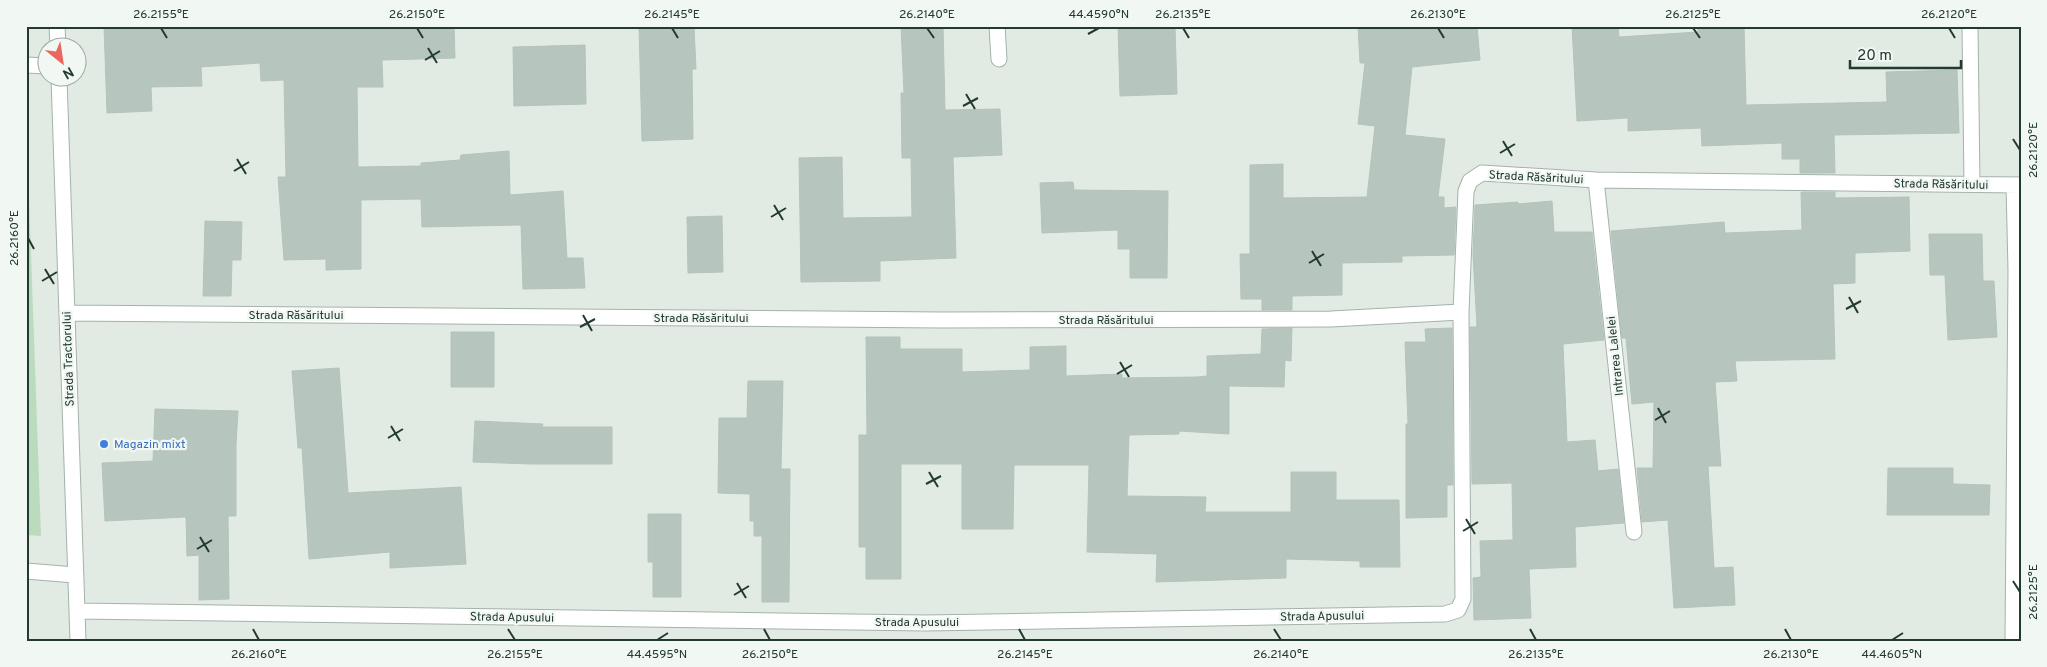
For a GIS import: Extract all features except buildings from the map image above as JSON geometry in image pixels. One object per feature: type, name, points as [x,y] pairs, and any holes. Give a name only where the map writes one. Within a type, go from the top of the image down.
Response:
[{"type":"street","points":[[998,26],[999,59]]},
{"type":"street","points":[[1970,26],[1972,184]]},
{"type":"street","name":"Strada Tractorului","points":[[58,88],[78,641]]},
{"type":"street","name":"Strada Răsăritului","points":[[67,313],[973,320],[1331,319],[1460,312],[1466,191],[1470,180],[1482,173],[1596,180],[2017,185]]},
{"type":"street","name":"Intrarea Lalelei","points":[[1596,180],[1634,532]]},
{"type":"street","points":[[2012,641],[2017,185]]},
{"type":"street","name":"Strada Apusului","points":[[77,610],[926,623],[1445,614],[1458,610],[1463,600],[1460,312]]},
{"type":"street","points":[[26,571],[75,576]]},
{"type":"green space","points":[[26,196],[29,197],[41,536],[26,535]]},
{"type":"place","name":"Magazin mixt","points":[[104,444]]}]
